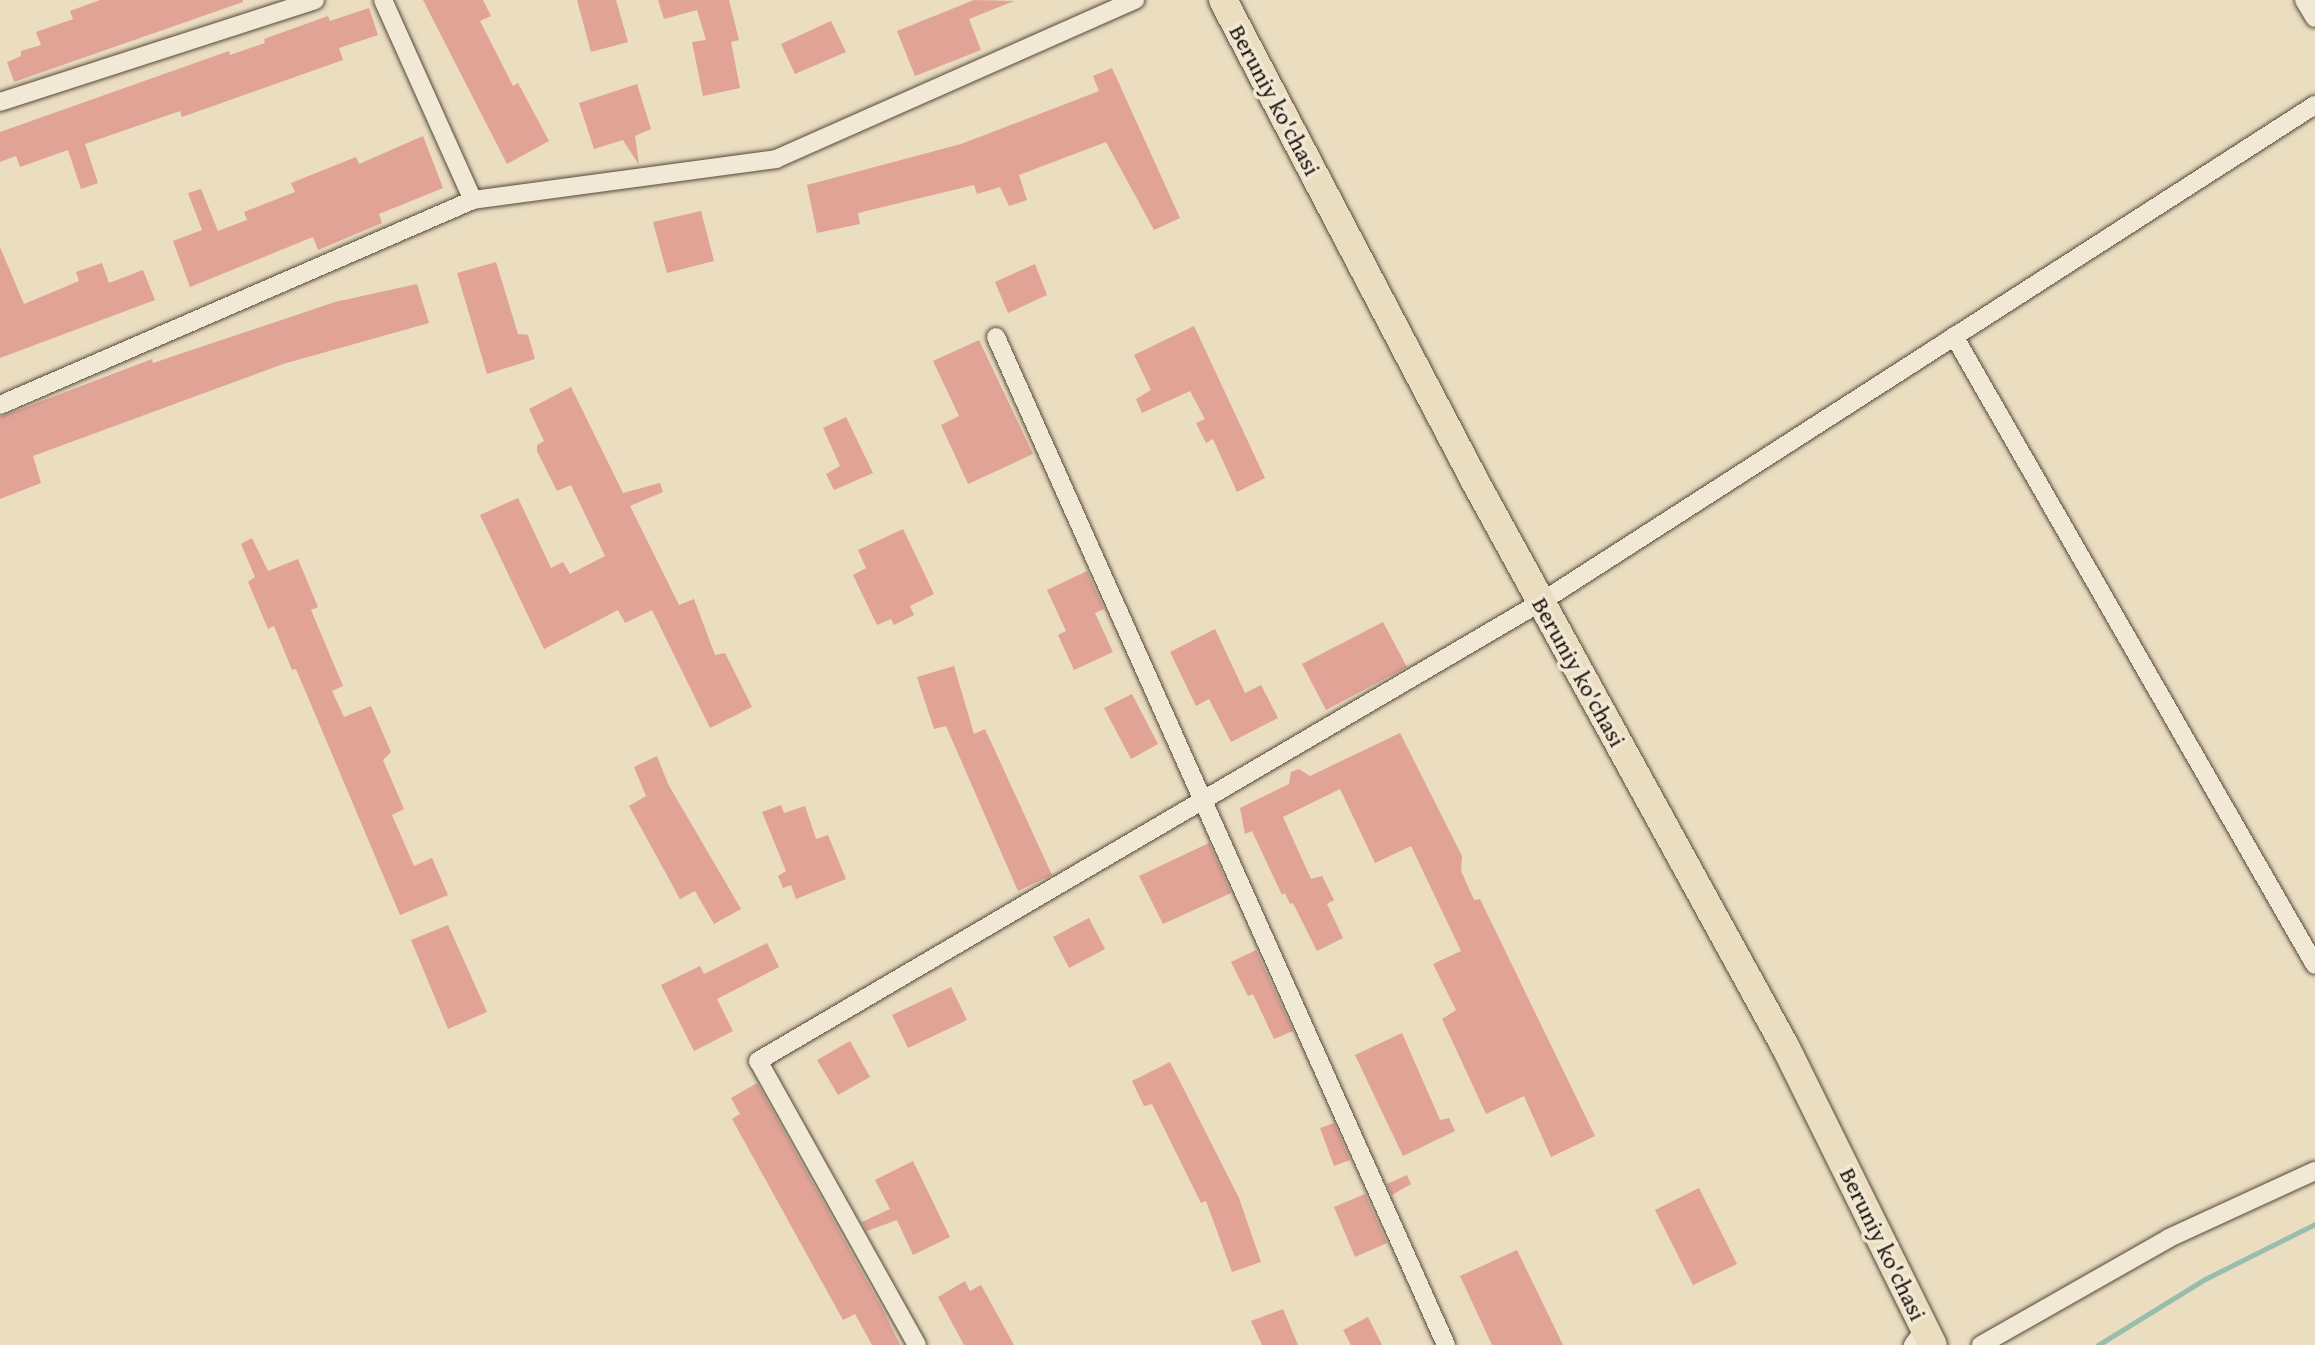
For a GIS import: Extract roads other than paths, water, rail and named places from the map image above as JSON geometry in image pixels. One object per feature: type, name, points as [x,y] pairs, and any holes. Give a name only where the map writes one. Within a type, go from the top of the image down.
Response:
[{"type":"main road","name":"Beruniy ko'chasi","points":[[1223,0],[1541,602],[1786,1048],[1924,1340]]},
{"type":"street","points":[[0,102],[315,0]]},
{"type":"street","points":[[383,0],[473,200]]},
{"type":"street","points":[[0,405],[473,200],[776,159],[1135,0]]},
{"type":"street","points":[[2304,0],[2315,18]]},
{"type":"street","points":[[917,1345],[758,1061],[1541,602],[2315,105]]},
{"type":"street","points":[[1954,336],[2315,965]]},
{"type":"street","points":[[996,337],[1446,1345]]},
{"type":"street","points":[[1981,1345],[2169,1238],[2315,1171]]},
{"type":"waterway","points":[[2098,1345],[2205,1279],[2315,1224]]}]
